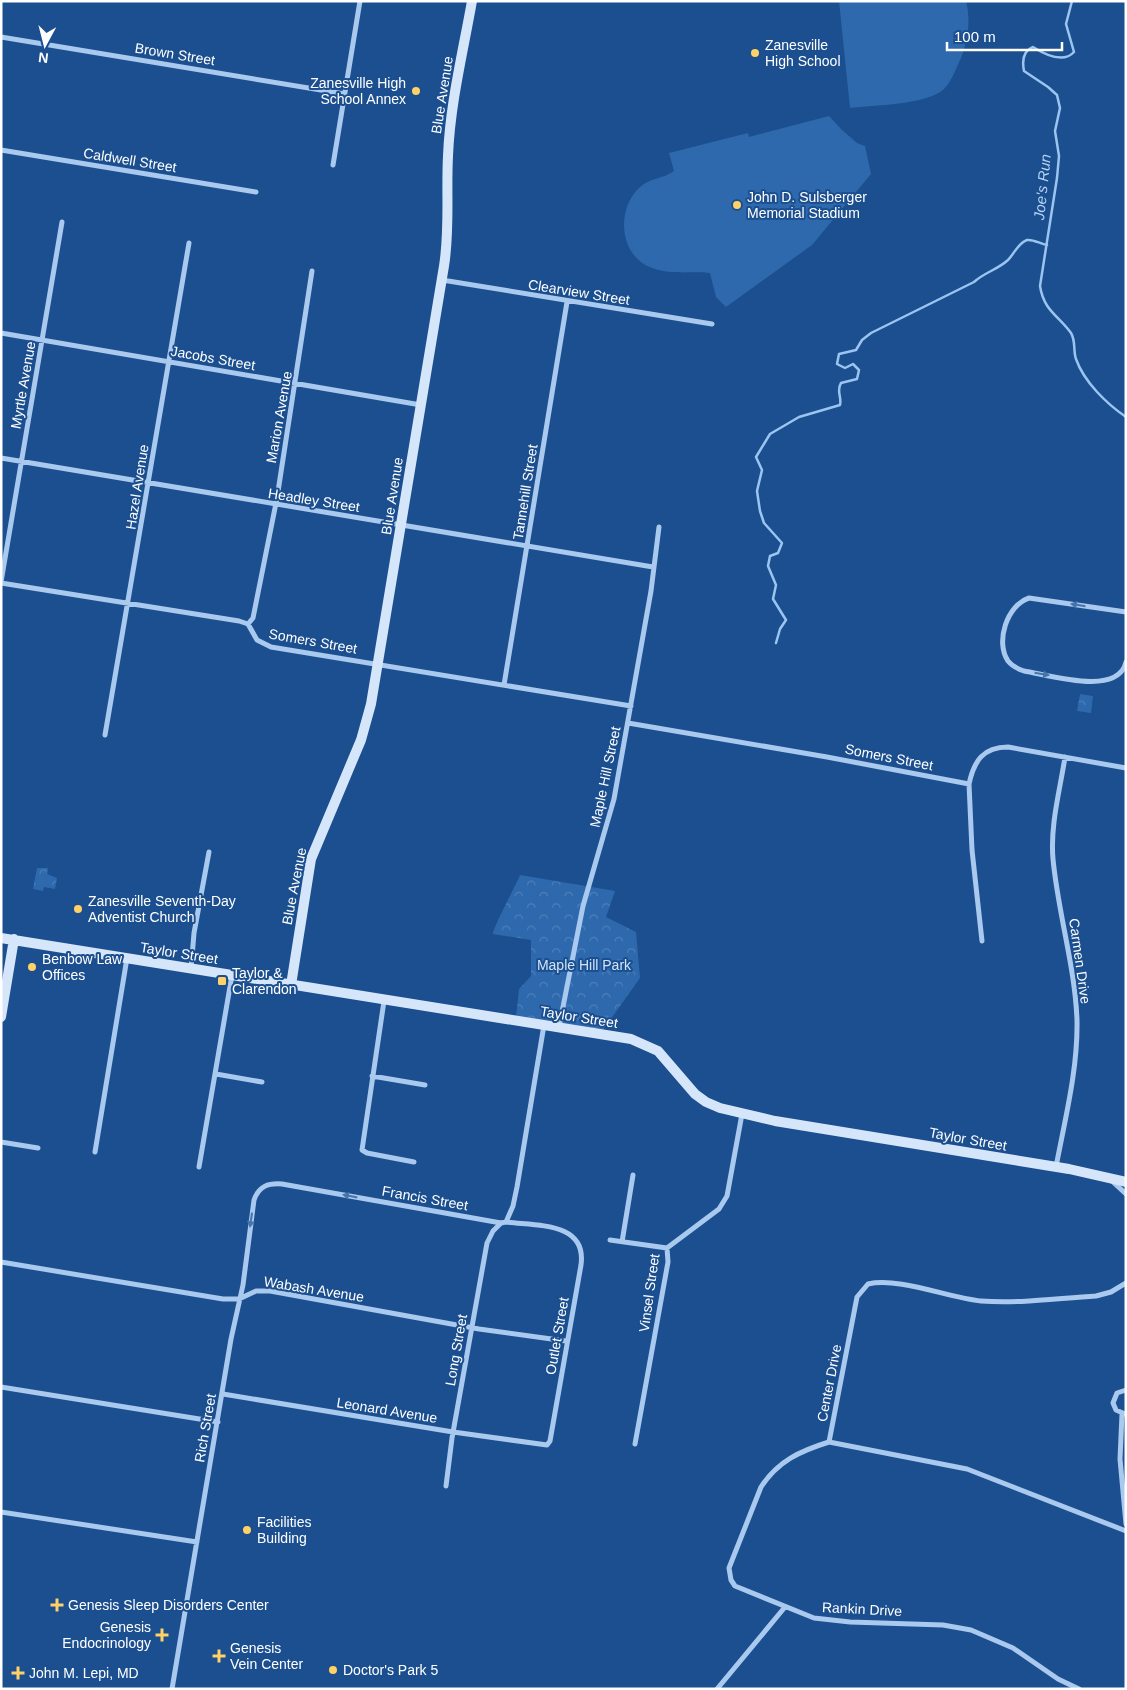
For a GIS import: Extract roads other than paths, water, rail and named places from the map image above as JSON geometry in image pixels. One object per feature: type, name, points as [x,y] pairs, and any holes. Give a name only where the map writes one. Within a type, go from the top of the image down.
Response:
[{"type":"street","points":[[333,165],[360,1]]},
{"type":"street","name":"Blue Avenue","points":[[291,985],[311,859],[361,740],[371,704],[422,405],[449,232],[448,156],[450,129],[472,1]]},
{"type":"street","name":"Brown Street","points":[[1,37],[345,94]]},
{"type":"street","name":"Caldwell Street","points":[[1,150],[256,192]]},
{"type":"street","name":"Myrtle Avenue","points":[[1,582],[62,222]]},
{"type":"street","name":"Hazel Avenue","points":[[105,735],[189,243]]},
{"type":"street","name":"Marion Avenue","points":[[248,624],[253,618],[296,384],[312,272]]},
{"type":"street","name":"Clearview Street","points":[[442,280],[567,302],[712,324]]},
{"type":"street","name":"Tannehill Street","points":[[504,685],[567,302]]},
{"type":"street","name":"Jacobs Street","points":[[1,334],[422,405]]},
{"type":"street","name":"Headley Street","points":[[1,458],[653,567]]},
{"type":"street","name":"Maple Hill Street","points":[[559,1028],[583,906],[614,799],[660,527]]},
{"type":"street","points":[[1,582],[232,619],[248,624]]},
{"type":"street","points":[[1126,612],[1029,598],[1022,600],[1011,610],[1007,617],[1003,646],[1009,662],[1024,672],[1094,682],[1114,679],[1122,671],[1126,662]]},
{"type":"street","name":"Somers Street","points":[[248,624],[256,640],[271,647],[631,706]]},
{"type":"street","name":"Somers Street","points":[[628,723],[827,756],[969,784]]},
{"type":"street","points":[[982,941],[972,850],[969,784],[978,761],[991,749],[1008,747],[1126,768]]},
{"type":"street","name":"Carmen Drive","points":[[1056,1168],[1075,1061],[1077,1038],[1075,1001],[1053,858],[1054,827],[1065,757]]},
{"type":"street","points":[[190,969],[209,852]]},
{"type":"street","name":"Taylor Street","points":[[1,938],[384,1001],[631,1039],[650,1046],[665,1058],[686,1084],[706,1102],[742,1114],[1056,1168],[1126,1182]]},
{"type":"street","points":[[1,1017],[14,940]]},
{"type":"street","points":[[94,1152],[127,958]]},
{"type":"street","points":[[199,1167],[232,975]]},
{"type":"street","points":[[384,1001],[362,1150],[367,1153],[414,1162]]},
{"type":"street","name":"Long Street","points":[[446,1486],[471,1327],[487,1243],[493,1231],[504,1222],[513,1206],[518,1187],[544,1025]]},
{"type":"street","points":[[216,1074],[262,1082]]},
{"type":"street","points":[[372,1076],[424,1085]]},
{"type":"street","name":"Vinsel Street","points":[[636,1444],[668,1262],[667,1248],[719,1209],[727,1196],[742,1114]]},
{"type":"street","points":[[1,1142],[38,1148]]},
{"type":"street","points":[[622,1242],[633,1174]]},
{"type":"street","points":[[1108,1178],[1126,1194]]},
{"type":"street","name":"Francis Street","points":[[274,1183],[504,1222],[564,1230],[570,1234]]},
{"type":"street","name":"Rich Street","points":[[172,1689],[239,1299],[254,1200],[264,1185],[274,1183]]},
{"type":"street","name":"Outlet Street","points":[[547,1445],[550,1441],[582,1257],[580,1246],[570,1234]]},
{"type":"street","points":[[610,1240],[667,1248]]},
{"type":"street","name":"Wabash Avenue","points":[[1,1262],[223,1299],[239,1299],[256,1291],[270,1291],[471,1327],[566,1341]]},
{"type":"street","name":"Center Drive","points":[[1126,1283],[1111,1292],[1096,1296],[993,1301],[885,1282],[868,1284],[860,1292],[855,1304],[829,1442],[967,1469],[1126,1531]]},
{"type":"street","points":[[1,1386],[218,1422]]},
{"type":"street","points":[[1126,1390],[1117,1392],[1113,1399],[1114,1407],[1124,1414],[1120,1459],[1126,1524]]},
{"type":"street","name":"Leonard Avenue","points":[[223,1394],[454,1432],[547,1445]]},
{"type":"street","name":"Rankin Drive","points":[[829,1442],[789,1457],[768,1476],[756,1498],[729,1568],[731,1580],[735,1586],[784,1608],[814,1618],[831,1621],[943,1625],[971,1630],[1013,1648],[1058,1679],[1079,1689]]},
{"type":"street","points":[[1,1512],[197,1542]]},
{"type":"street","points":[[717,1689],[784,1608]]},
{"type":"waterway","name":"Joe's Run","points":[[1072,1],[1066,24],[1074,52],[1070,56],[1059,58],[1048,55],[1033,47],[1027,51],[1023,60],[1024,71],[1057,95],[1060,108],[1055,131],[1059,156],[1057,178],[1040,286],[1048,307],[1071,333],[1076,359],[1090,384],[1111,406],[1126,417]]},
{"type":"waterway","points":[[776,643],[780,629],[786,620],[773,599],[776,585],[768,566],[770,556],[778,553],[782,543],[764,523],[760,511],[757,491],[762,470],[756,457],[770,434],[799,417],[840,405],[839,389],[841,383],[857,379],[859,370],[853,364],[845,368],[837,364],[839,354],[856,350],[862,340],[871,333],[974,282],[1008,260],[1024,241],[1032,240],[1047,245]]},
{"type":"place","name":"Zanesville High School","points":[[755,53]]},
{"type":"place","name":"Zanesville High School Annex","points":[[416,91]]},
{"type":"place","name":"John D. Sulsberger Memorial Stadium","points":[[737,205]]},
{"type":"place","name":"Zanesville Seventh-Day Adventist Church","points":[[78,909]]},
{"type":"place","name":"Benbow Law Offices","points":[[32,967]]},
{"type":"place","name":"Taylor & Clarendon","points":[[222,981]]},
{"type":"place","name":"Facilities Building","points":[[247,1530]]},
{"type":"place","name":"Genesis Sleep Disorders Center","points":[[57,1605]]},
{"type":"place","name":"Genesis Endocrinology","points":[[162,1635]]},
{"type":"place","name":"Genesis Vein Center","points":[[219,1656]]},
{"type":"place","name":"Doctor's Park 5","points":[[333,1670]]},
{"type":"place","name":"John M. Lepi, MD","points":[[18,1673]]},
{"type":"park label","name":"Maple Hill Park","points":[[584,965]]}]
